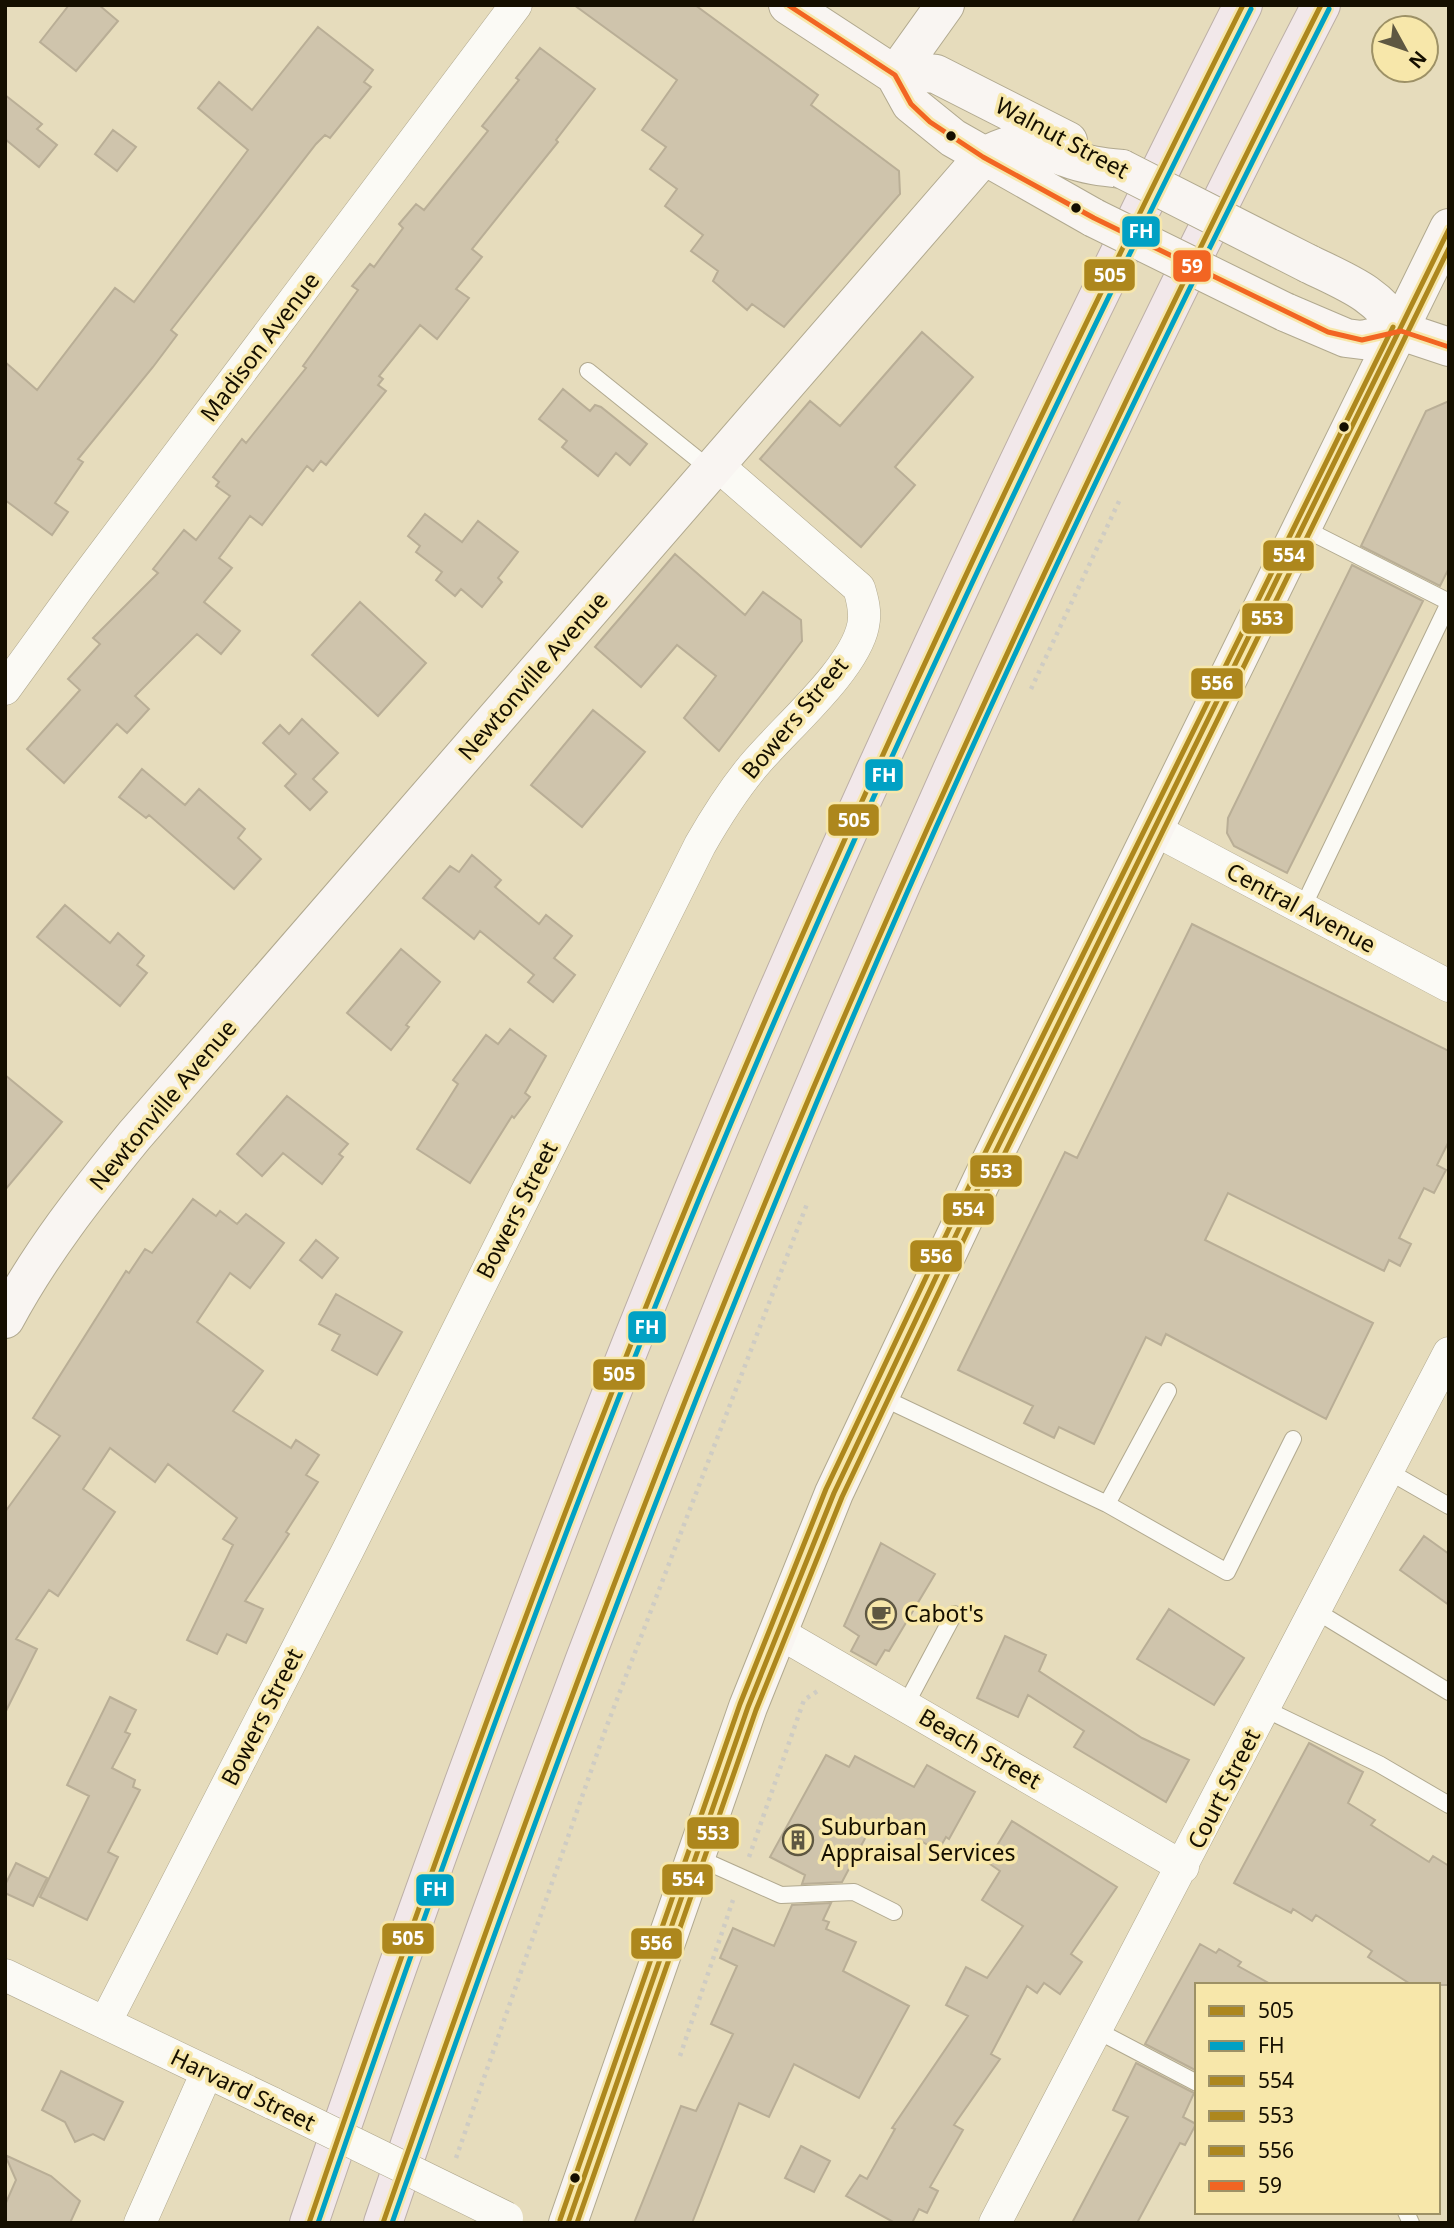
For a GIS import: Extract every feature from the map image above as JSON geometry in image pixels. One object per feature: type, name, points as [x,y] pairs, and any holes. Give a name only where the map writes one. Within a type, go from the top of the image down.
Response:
[{"type":"highway","points":[[309,2223],[478,1738],[604,1410],[734,1094],[864,794],[1020,454],[1243,5]]},
{"type":"highway","points":[[383,2223],[466,1979],[587,1649],[711,1332],[806,1102],[941,792],[1082,484],[1321,5]]},
{"type":"main road","points":[[788,5],[895,75],[911,104],[938,127],[983,157],[1094,218],[1285,312],[1346,338],[1362,340],[1401,331],[1449,347]]},
{"type":"main road","points":[[895,75],[945,5]]},
{"type":"main road","name":"Walnut Street","points":[[895,75],[922,71],[956,82],[1374,297],[1387,309],[1401,331]]},
{"type":"main road","name":"Newtonville Avenue","points":[[5,1319],[26,1280],[72,1213],[134,1136],[983,157],[1011,144],[1031,143],[1088,165],[1122,169]]},
{"type":"main road","points":[[568,2223],[776,1631],[879,1396],[1153,829],[1401,331],[1449,228]]},
{"type":"street","name":"Madison Avenue","points":[[11,669],[516,5]]},
{"type":"street","name":"Bowers Street","points":[[106,2023],[348,1550],[699,845],[740,783],[841,669],[856,645],[863,626],[864,606],[859,589],[713,467]]},
{"type":"street","name":"Central Avenue","points":[[1153,829],[1449,986]]},
{"type":"street","name":"Court Street","points":[[995,2223],[1449,1353]]},
{"type":"street","name":"Beach Street","points":[[776,1631],[1183,1867]]},
{"type":"street","name":"Harvard Street","points":[[5,1975],[513,2220]]},
{"type":"street","points":[[140,2223],[207,2072]]},
{"type":"lane","points":[[588,371],[713,467]]},
{"type":"lane","points":[[1303,528],[1449,603],[1303,909]]},
{"type":"lane","points":[[1107,1504],[1168,1391]]},
{"type":"lane","points":[[879,1396],[1107,1504],[1227,1572],[1293,1439]]},
{"type":"lane","points":[[1388,1471],[1449,1506]]},
{"type":"lane","points":[[1316,1611],[1449,1692]]},
{"type":"lane","points":[[905,1706],[954,1614]]},
{"type":"lane","points":[[1265,1709],[1379,1764],[1449,1805]]},
{"type":"lane","points":[[695,1857],[781,1895],[854,1892],[894,1912]]},
{"type":"lane","points":[[1096,2030],[1195,2082]]},
{"type":"path","points":[[1027,698],[1126,485]]},
{"type":"path","points":[[455,2160],[606,1728],[811,1193]]},
{"type":"path","points":[[747,1863],[804,1700],[819,1689],[830,1690]]},
{"type":"path","points":[[680,2056],[733,1900]]},
{"type":"building","points":[[69,5],[99,5],[118,21],[76,71],[40,42]]},
{"type":"building","points":[[574,5],[695,5],[818,95],[811,105],[899,171],[900,194],[784,327],[752,304],[747,310],[713,281],[718,271],[691,251],[703,235],[665,206],[677,189],[650,169],[666,147],[642,130],[677,80]]},
{"type":"building","points":[[318,27],[373,70],[364,82],[371,87],[330,138],[325,135],[316,144],[171,330],[177,335],[153,367],[78,459],[83,462],[55,503],[68,512],[52,535],[5,500],[5,362],[37,390],[115,288],[134,302],[248,150],[198,108],[219,82],[252,110]]},
{"type":"building","points":[[540,48],[595,89],[556,140],[558,142],[472,249],[482,257],[456,289],[469,298],[437,339],[420,325],[379,376],[383,379],[378,385],[386,391],[326,465],[321,461],[313,471],[307,466],[262,525],[250,516],[219,558],[232,568],[204,602],[240,631],[221,654],[197,634],[135,696],[149,709],[127,733],[117,724],[64,783],[27,749],[80,690],[68,679],[100,644],[93,638],[158,573],[153,569],[184,530],[196,540],[230,496],[216,486],[219,482],[213,477],[242,439],[246,443],[306,368],[303,366],[358,290],[352,286],[370,264],[374,267],[403,228],[399,224],[416,204],[424,210],[488,131],[482,126],[519,80],[516,78]]},
{"type":"building","points":[[5,95],[42,124],[37,129],[57,145],[39,167],[5,139]]},
{"type":"building","points":[[113,130],[136,147],[117,171],[95,154]]},
{"type":"building","points":[[922,332],[973,377],[895,467],[915,485],[861,547],[760,459],[810,401],[840,426]]},
{"type":"building","points":[[563,389],[590,411],[595,405],[601,407],[647,444],[630,465],[616,453],[598,476],[562,447],[567,441],[539,419]]},
{"type":"building","points":[[1449,401],[1449,568],[1440,586],[1361,546],[1426,411]]},
{"type":"building","points":[[425,514],[462,542],[478,521],[518,552],[498,578],[502,582],[482,607],[461,589],[455,596],[436,580],[442,572],[416,552],[420,546],[408,536]]},
{"type":"building","points":[[675,554],[745,615],[763,592],[801,620],[802,641],[719,751],[684,718],[716,676],[677,645],[641,687],[595,647]]},
{"type":"building","points":[[1352,565],[1423,601],[1287,873],[1234,846],[1227,833],[1228,818]]},
{"type":"building","points":[[360,602],[426,663],[378,716],[312,655]]},
{"type":"building","points":[[593,710],[645,752],[582,827],[531,785]]},
{"type":"building","points":[[302,719],[338,753],[313,779],[327,792],[310,810],[285,786],[296,774],[263,743],[280,725],[289,734]]},
{"type":"building","points":[[142,769],[185,805],[199,789],[245,829],[238,838],[261,859],[234,889],[149,815],[146,818],[119,797]]},
{"type":"building","points":[[472,855],[501,880],[495,887],[539,924],[546,915],[572,936],[554,958],[575,975],[553,1002],[528,982],[534,975],[480,931],[474,939],[423,898],[450,866],[459,872]]},
{"type":"building","points":[[65,905],[110,943],[118,933],[144,956],[137,965],[147,973],[120,1006],[37,937]]},
{"type":"building","points":[[1192,924],[1449,1051],[1449,1141],[1437,1165],[1446,1170],[1434,1193],[1424,1188],[1399,1238],[1411,1244],[1400,1266],[1389,1260],[1384,1271],[1228,1193],[1205,1240],[1373,1323],[1326,1419],[1166,1334],[1161,1345],[1146,1337],[1094,1444],[1059,1427],[1054,1438],[1024,1423],[1033,1406],[958,1370],[1065,1152],[1077,1158]]},
{"type":"building","points":[[401,949],[440,982],[406,1025],[409,1027],[391,1050],[347,1013]]},
{"type":"building","points":[[510,1029],[546,1056],[525,1093],[530,1097],[514,1118],[512,1116],[470,1183],[417,1149],[458,1084],[453,1080],[486,1035],[498,1044]]},
{"type":"building","points":[[5,1075],[62,1122],[5,1190]]},
{"type":"building","points":[[287,1096],[348,1144],[339,1154],[343,1157],[322,1184],[283,1153],[262,1176],[237,1154]]},
{"type":"building","points":[[193,1199],[216,1216],[220,1211],[237,1224],[246,1214],[284,1243],[250,1288],[230,1273],[197,1322],[263,1371],[233,1411],[291,1448],[296,1440],[319,1455],[306,1475],[318,1482],[286,1532],[289,1534],[245,1601],[263,1609],[246,1643],[227,1634],[217,1654],[187,1640],[233,1545],[223,1539],[237,1518],[168,1464],[155,1482],[110,1448],[83,1489],[115,1512],[58,1596],[49,1590],[16,1639],[37,1649],[5,1713],[5,1512],[60,1436],[33,1418],[126,1271],[129,1273],[145,1249],[152,1253]]},
{"type":"building","points":[[316,1240],[338,1258],[322,1278],[300,1260]]},
{"type":"building","points":[[336,1294],[402,1332],[377,1375],[332,1350],[340,1335],[319,1324]]},
{"type":"building","points":[[1424,1536],[1449,1554],[1449,1605],[1400,1570]]},
{"type":"building","points":[[881,1543],[935,1574],[889,1651],[885,1650],[876,1665],[851,1651],[859,1636],[844,1626]]},
{"type":"building","points":[[1169,1609],[1244,1658],[1214,1705],[1137,1659]]},
{"type":"building","points":[[1005,1636],[1046,1655],[1039,1671],[1142,1738],[1189,1760],[1166,1802],[1074,1747],[1084,1731],[1028,1695],[1018,1717],[977,1698]]},
{"type":"building","points":[[110,1697],[136,1710],[125,1732],[130,1734],[112,1768],[135,1780],[133,1787],[140,1790],[108,1852],[118,1857],[87,1920],[40,1897],[89,1796],[67,1785]]},
{"type":"building","points":[[1309,1743],[1363,1772],[1348,1803],[1375,1820],[1371,1825],[1429,1862],[1433,1856],[1449,1866],[1449,1985],[1409,1983],[1368,1957],[1372,1951],[1316,1915],[1312,1921],[1293,1909],[1291,1913],[1234,1883]]},
{"type":"building","points":[[826,1755],[849,1767],[855,1756],[914,1787],[927,1765],[975,1792],[949,1839],[946,1837],[938,1851],[885,1820],[879,1832],[871,1827],[842,1882],[802,1884],[805,1875],[770,1857]]},
{"type":"building","points":[[1012,1821],[1117,1887],[1071,1954],[1082,1962],[1060,1994],[1044,1983],[1037,1993],[1027,1986],[991,2054],[1000,2059],[954,2125],[963,2130],[930,2187],[938,2191],[927,2213],[919,2209],[912,2223],[895,2223],[846,2196],[860,2175],[867,2179],[895,2129],[892,2128],[968,2016],[946,2005],[966,1967],[987,1978],[1023,1926],[982,1900],[1000,1871],[987,1862]]},
{"type":"building","points":[[16,1863],[47,1878],[33,1906],[5,1893],[5,1885]]},
{"type":"building","points":[[831,1903],[823,1920],[829,1922],[826,1929],[856,1942],[843,1971],[909,2006],[859,2098],[794,2064],[769,2117],[739,2103],[692,2223],[634,2223],[681,2106],[696,2111],[733,2034],[711,2024],[737,1966],[720,1958],[733,1928],[774,1946],[792,1905]]},
{"type":"building","points":[[1200,1944],[1216,1953],[1219,1949],[1241,1962],[1238,1966],[1268,1983],[1195,1983],[1195,2070],[1145,2044]]},
{"type":"building","points":[[1136,2063],[1194,2093],[1183,2117],[1195,2126],[1185,2145],[1180,2143],[1137,2223],[1072,2223],[1128,2117],[1113,2110]]},
{"type":"building","points":[[61,2071],[123,2102],[104,2140],[93,2134],[75,2142],[65,2122],[42,2110]]},
{"type":"building","points":[[801,2146],[830,2161],[814,2192],[785,2178]]},
{"type":"building","points":[[5,2155],[51,2176],[80,2201],[70,2223],[5,2223],[5,2205],[16,2180]]},
{"type":"transit line","name":"59","points":[[788,5],[895,75],[911,104],[930,122],[983,157],[1094,218],[1328,332],[1362,340],[1401,331],[1449,347]]},
{"type":"transit line","name":"505","points":[[309,2223],[493,1704],[591,1446],[693,1191],[889,741],[1027,445],[1243,5]]},
{"type":"transit line","name":"505","points":[[383,2223],[588,1653],[697,1371],[812,1091],[933,816],[1058,544],[1321,5]]},
{"type":"transit line","name":"FH","points":[[318,2223],[502,1704],[599,1447],[702,1192],[831,893],[966,596],[1106,302],[1251,9]]},
{"type":"transit line","name":"FH","points":[[392,2223],[492,1941],[649,1520],[816,1104],[936,827],[1063,552],[1329,9]]},
{"type":"transit line","name":"554","points":[[568,2223],[748,1707],[834,1493],[990,1163],[1449,229]]},
{"type":"transit line","name":"553","points":[[577,2223],[756,1710],[842,1497],[998,1167],[1449,248]]},
{"type":"transit line","name":"556","points":[[560,2220],[740,1704],[826,1489],[982,1159],[1393,327]]},
{"type":"place","name":"Cabot's","points":[[881,1614]]},
{"type":"place","name":"Suburban Appraisal Services","points":[[798,1840]]}]
